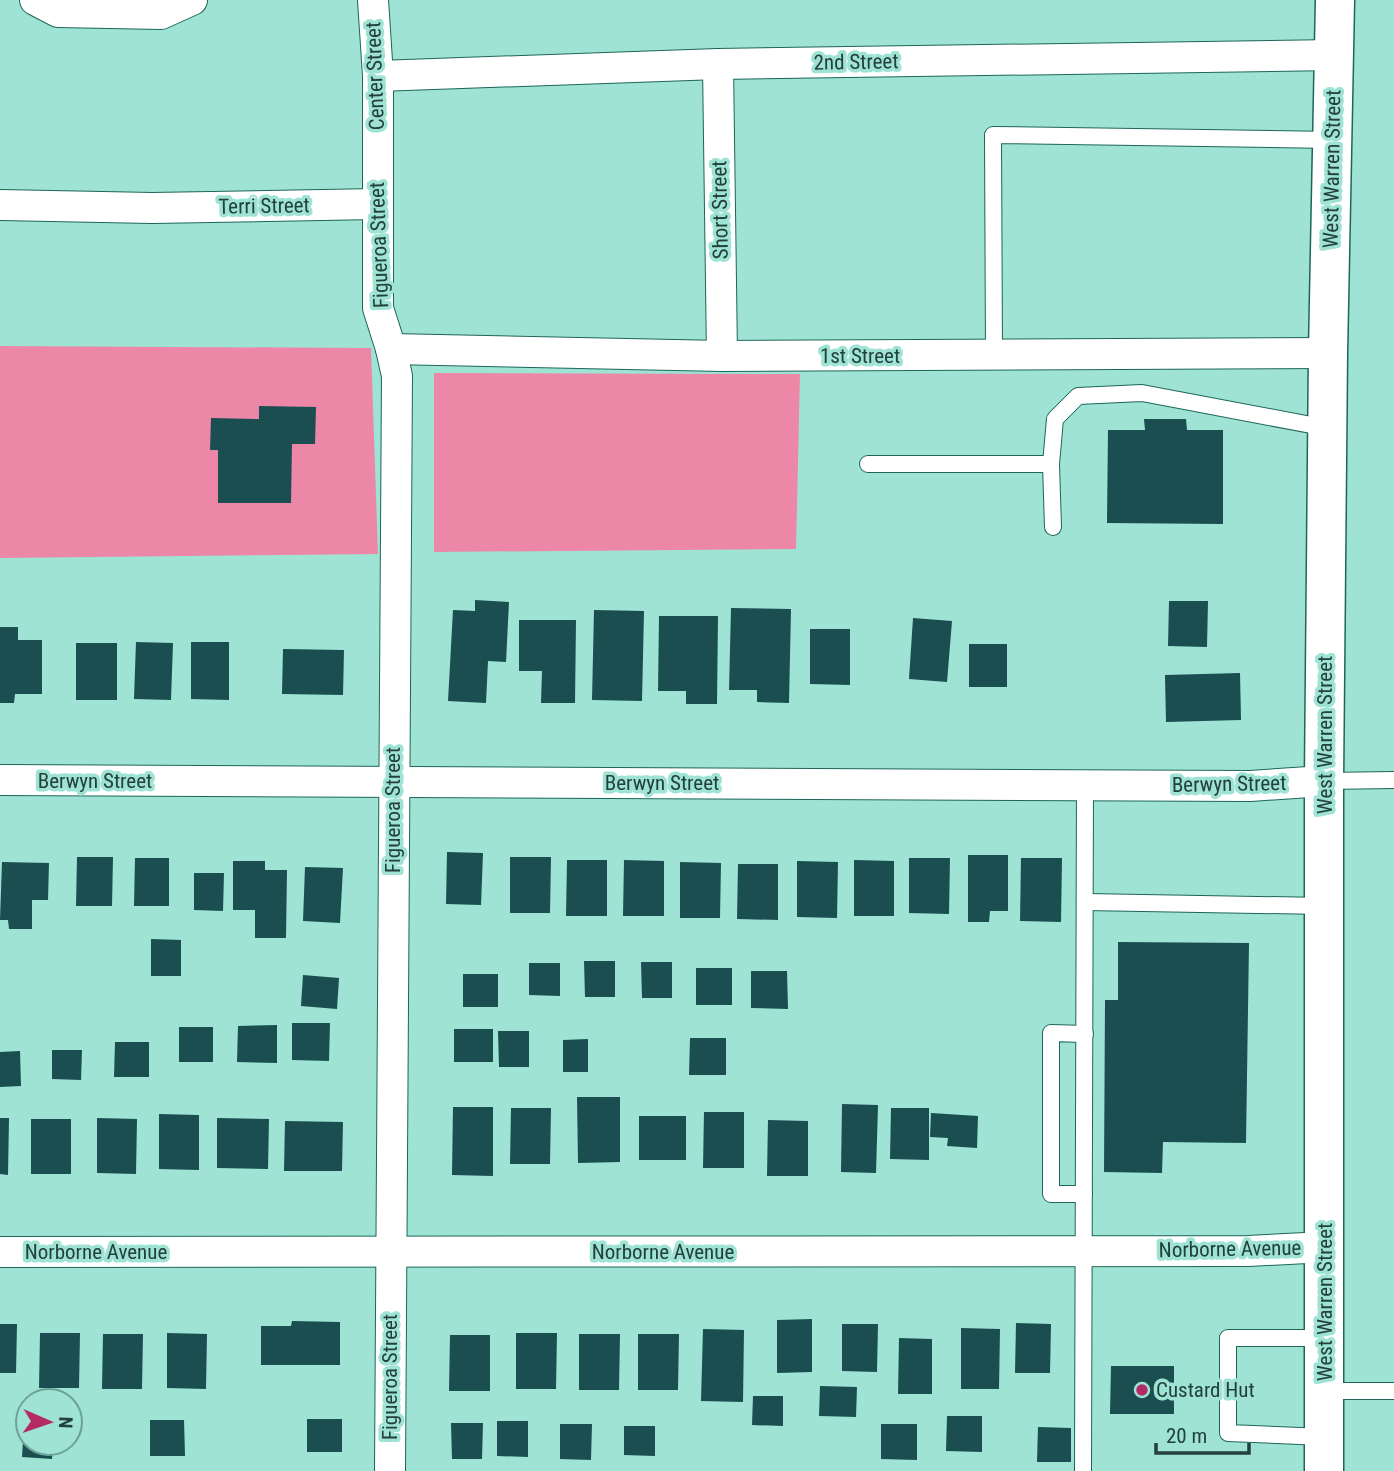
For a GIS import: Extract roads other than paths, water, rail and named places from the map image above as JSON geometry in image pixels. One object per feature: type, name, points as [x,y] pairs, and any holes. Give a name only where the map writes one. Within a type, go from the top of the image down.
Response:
[{"type":"main road","name":"West Warren Street","points":[[1324,1454],[1324,781],[1335,0]]},
{"type":"street","points":[[35,0],[58,12],[161,14],[192,0]]},
{"type":"street","name":"Center Street","points":[[373,0],[378,76],[377,151]]},
{"type":"street","name":"2nd Street","points":[[378,76],[718,64],[1335,55]]},
{"type":"street","name":"Short Street","points":[[718,64],[722,356]]},
{"type":"street","name":"Figueroa Street","points":[[377,151],[378,308],[397,376],[390,1471]]},
{"type":"street","name":"Terri Street","points":[[0,205],[152,208],[377,204]]},
{"type":"street","name":"1st Street","points":[[391,349],[722,356],[1328,353]]},
{"type":"street","name":"Berwyn Street","points":[[0,780],[1250,786],[1324,781]]},
{"type":"street","name":"Norborne Avenue","points":[[0,1252],[1248,1251],[1326,1247]]},
{"type":"lane","points":[[994,355],[993,135],[1333,140]]},
{"type":"lane","points":[[1054,527],[1051,464],[1055,419],[1078,396],[1142,393],[1327,428]]},
{"type":"lane","points":[[868,464],[1051,464]]},
{"type":"lane","points":[[1324,781],[1394,780]]},
{"type":"lane","points":[[1083,1471],[1085,784]]},
{"type":"lane","points":[[1086,902],[1324,906]]},
{"type":"lane","points":[[1084,1194],[1051,1194],[1051,1033],[1085,1034]]},
{"type":"lane","points":[[1324,1454],[1228,1433],[1228,1338],[1325,1338]]},
{"type":"lane","points":[[1325,1391],[1394,1391]]},
{"type":"place","name":"Custard Hut","points":[[1142,1390]]}]
